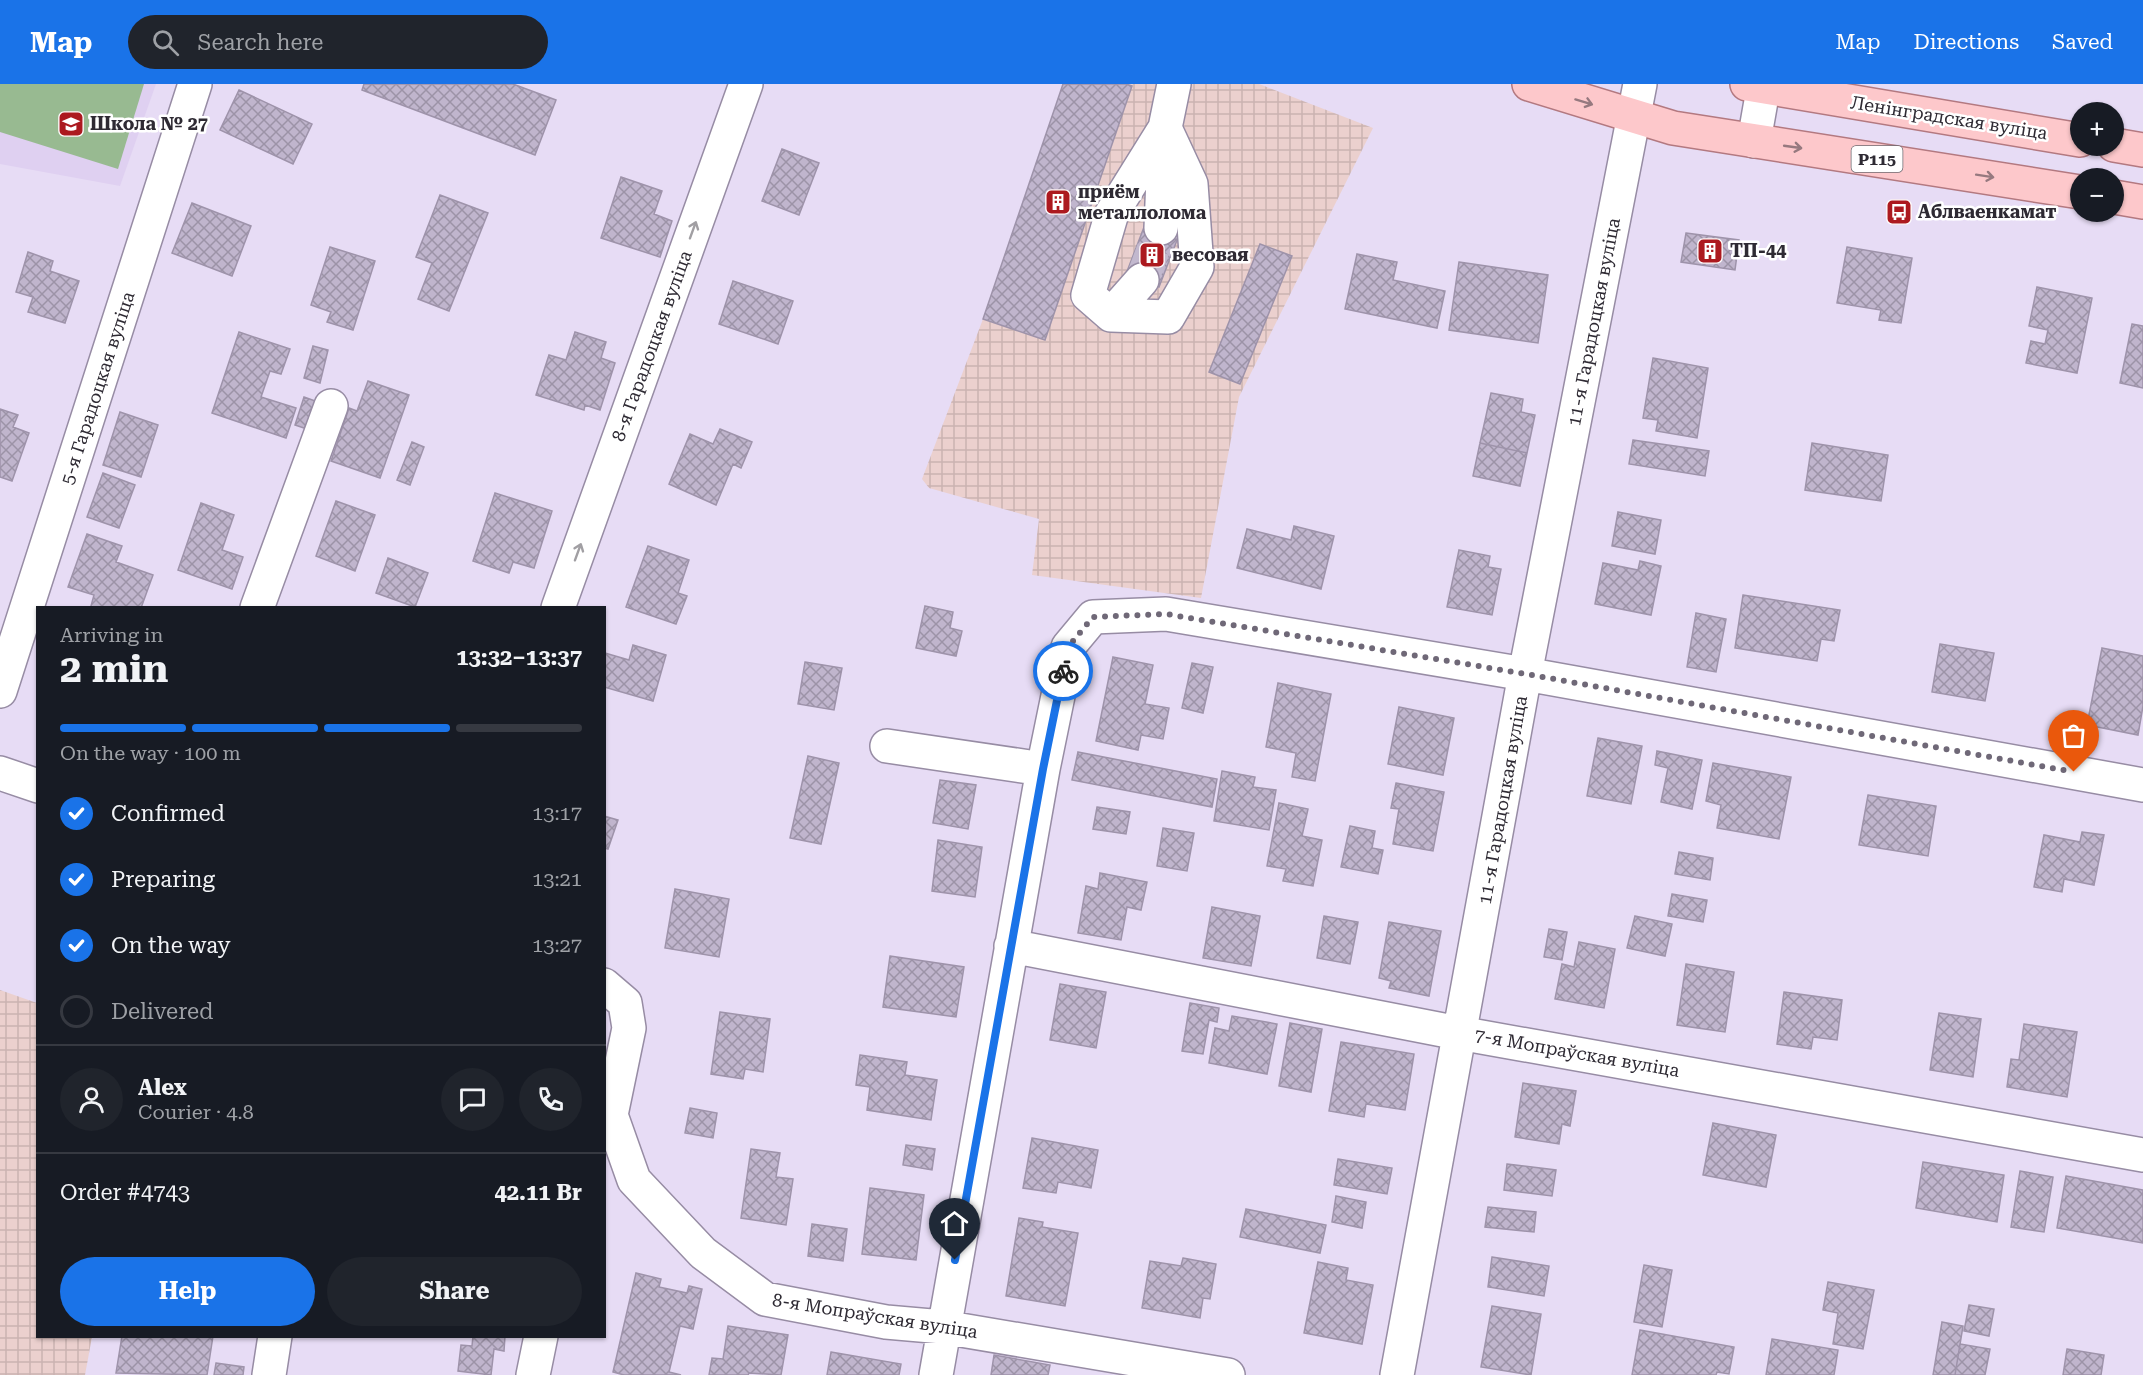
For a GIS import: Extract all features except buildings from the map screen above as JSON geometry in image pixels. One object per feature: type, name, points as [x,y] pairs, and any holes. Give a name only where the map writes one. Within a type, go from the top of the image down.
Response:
[{"type":"main road","name":"Р115","points":[[1529,84],[1673,128],[2070,190]]},
{"type":"main road","name":"Ленінградская вуліца","points":[[1758,85],[2070,138]]},
{"type":"main road","points":[[2124,147],[2143,150]]},
{"type":"main road","points":[[2124,199],[2143,202]]},
{"type":"street","name":"5-я Гарадоцкая вуліца","points":[[0,691],[195,84]]},
{"type":"street","name":"8-я Гарадоцкая вуліца","points":[[559,606],[746,84]]},
{"type":"street","points":[[1161,228],[1165,128],[1174,84]]},
{"type":"street","name":"11-я Гарадоцкая вуліца","points":[[1397,1375],[1526,674],[1640,84]]},
{"type":"street","points":[[1754,141],[1758,85]]},
{"type":"street","points":[[1165,128],[1191,184],[1197,267],[1168,317],[1111,315],[1088,295],[1112,213],[1165,128]]},
{"type":"street","points":[[1111,315],[1142,280]]},
{"type":"street","points":[[258,606],[331,406]]},
{"type":"street","points":[[936,1375],[1043,769],[1068,647],[1093,617],[1166,614],[1526,674],[2143,785]]},
{"type":"street","points":[[887,746],[1043,769]]},
{"type":"street","points":[[0,773],[36,785]]},
{"type":"street","name":"7-я Мопраўская вуліца","points":[[1011,946],[1460,1032],[2143,1155]]},
{"type":"street","points":[[606,987],[625,1003],[629,1028],[608,1122]]},
{"type":"street","name":"8-я Мопраўская вуліца","points":[[608,1122],[634,1180],[703,1253],[765,1299],[886,1322],[943,1327],[1228,1375]]},
{"type":"street","points":[[269,1375],[275,1338]]},
{"type":"street","points":[[534,1375],[541,1338]]},
{"type":"shaded area","name":"Школа № 27","points":[[0,84],[156,84],[120,186],[0,164]]},
{"type":"shaded area","points":[[1063,84],[1259,84],[1373,128],[1239,397],[1201,598],[1032,575],[1039,519],[929,488],[922,479],[983,319]]},
{"type":"shaded area","points":[[0,990],[36,1003],[36,1338],[92,1338],[85,1375],[0,1375]]},
{"type":"green space","name":"Школа № 27","points":[[0,84],[144,84],[118,169],[0,132]]},
{"type":"tunnel","points":[[1142,280],[1161,228]]},
{"type":"way so far","points":[[1063,671],[1068,647],[1093,617],[1166,614],[1526,674],[2074,772]]},
{"type":"place","name":"Школа № 27","points":[[71,124]]},
{"type":"place","name":"приём металлолома","points":[[1058,202]]},
{"type":"place","name":"Аблваенкамат","points":[[1899,212]]},
{"type":"place","name":"ТП-44","points":[[1710,251]]},
{"type":"place","name":"весовая","points":[[1152,255]]},
{"type":"route","points":[[955,1260],[1043,769],[1063,671]]}]
